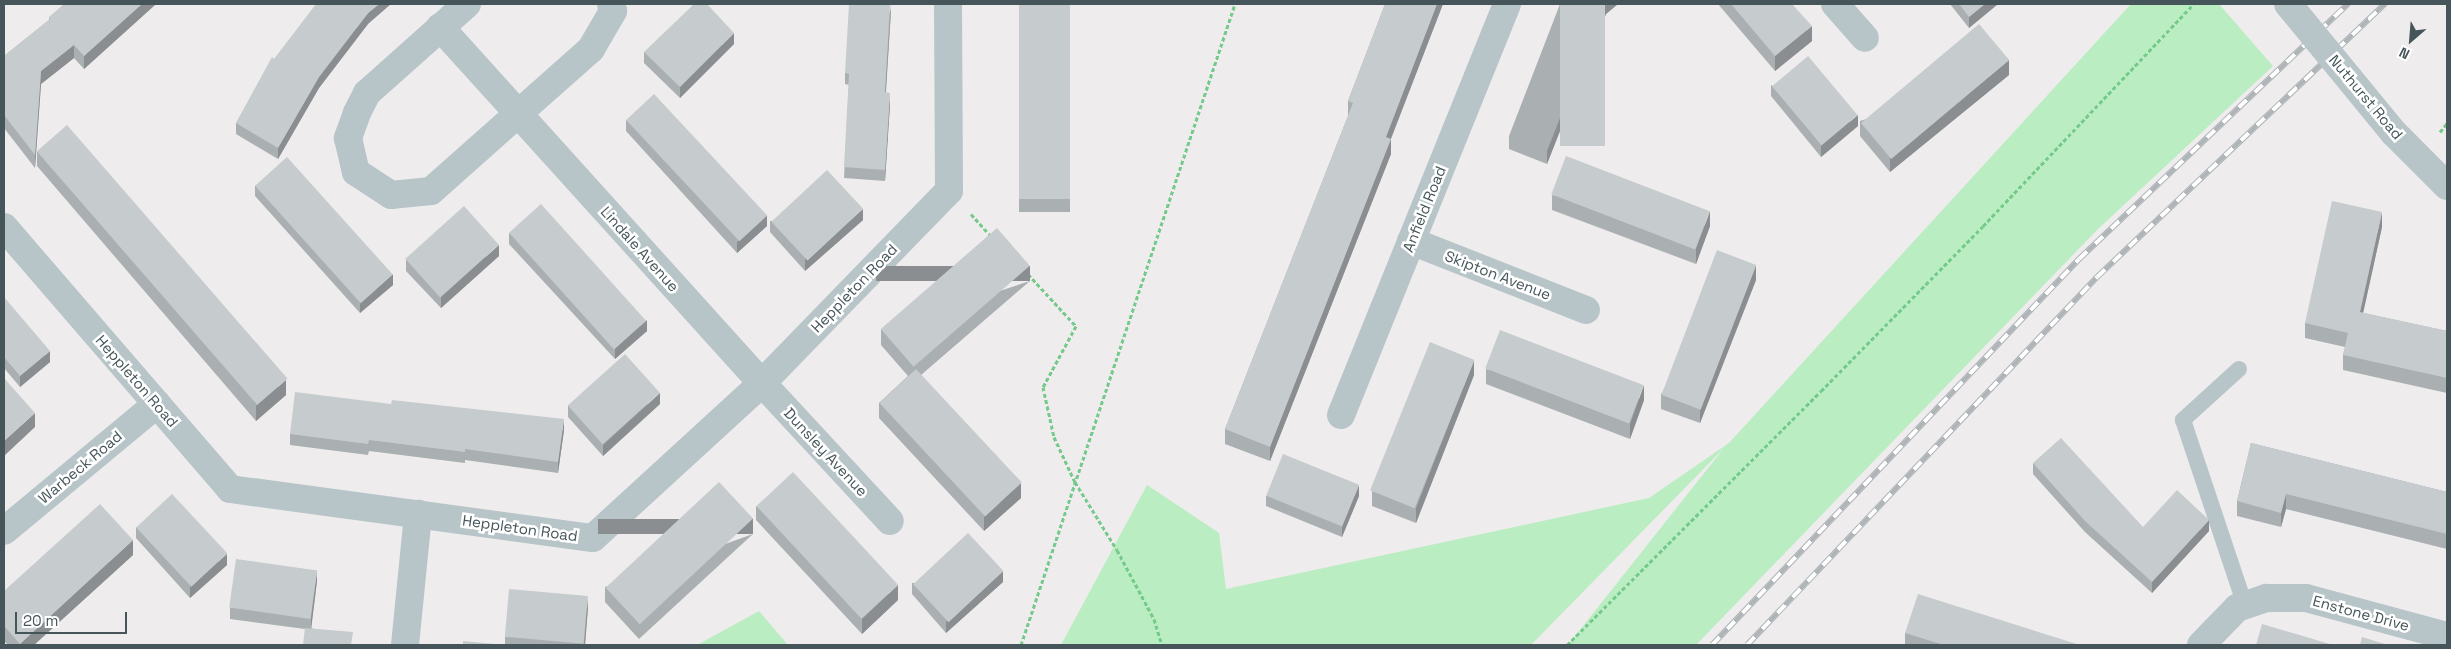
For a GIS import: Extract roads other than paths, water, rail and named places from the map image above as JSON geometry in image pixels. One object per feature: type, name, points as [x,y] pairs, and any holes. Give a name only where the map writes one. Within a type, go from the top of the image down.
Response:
[{"type":"street","points":[[467,4],[367,93],[357,113],[348,138],[356,172],[391,195],[431,191],[591,49],[612,11],[611,4]]},
{"type":"street","name":"Heppleton Road","points":[[4,227],[230,489],[593,538],[762,383],[949,191],[948,4]]},
{"type":"street","name":"Anfield Road","points":[[1342,415],[1507,4]]},
{"type":"street","points":[[1835,4],[1865,38]]},
{"type":"street","name":"Nuthurst Road","points":[[2288,4],[2394,133],[2447,186]]},
{"type":"street","name":"Lindale Avenue","points":[[440,27],[762,383]]},
{"type":"street","name":"Skipton Avenue","points":[[1411,241],[1586,310]]},
{"type":"street","name":"Dunsley Avenue","points":[[762,383],[890,521]]},
{"type":"street","name":"Warbeck Road","points":[[4,530],[157,404]]},
{"type":"street","points":[[405,645],[418,514]]},
{"type":"street","name":"Enstone Drive","points":[[2201,645],[2237,608],[2266,598],[2306,598],[2447,636]]},
{"type":"lane","points":[[2239,369],[2183,420],[2245,605]]},
{"type":"railway","points":[[1712,645],[2079,259],[2348,4]]},
{"type":"railway","points":[[1747,645],[2097,277],[2385,4]]}]
